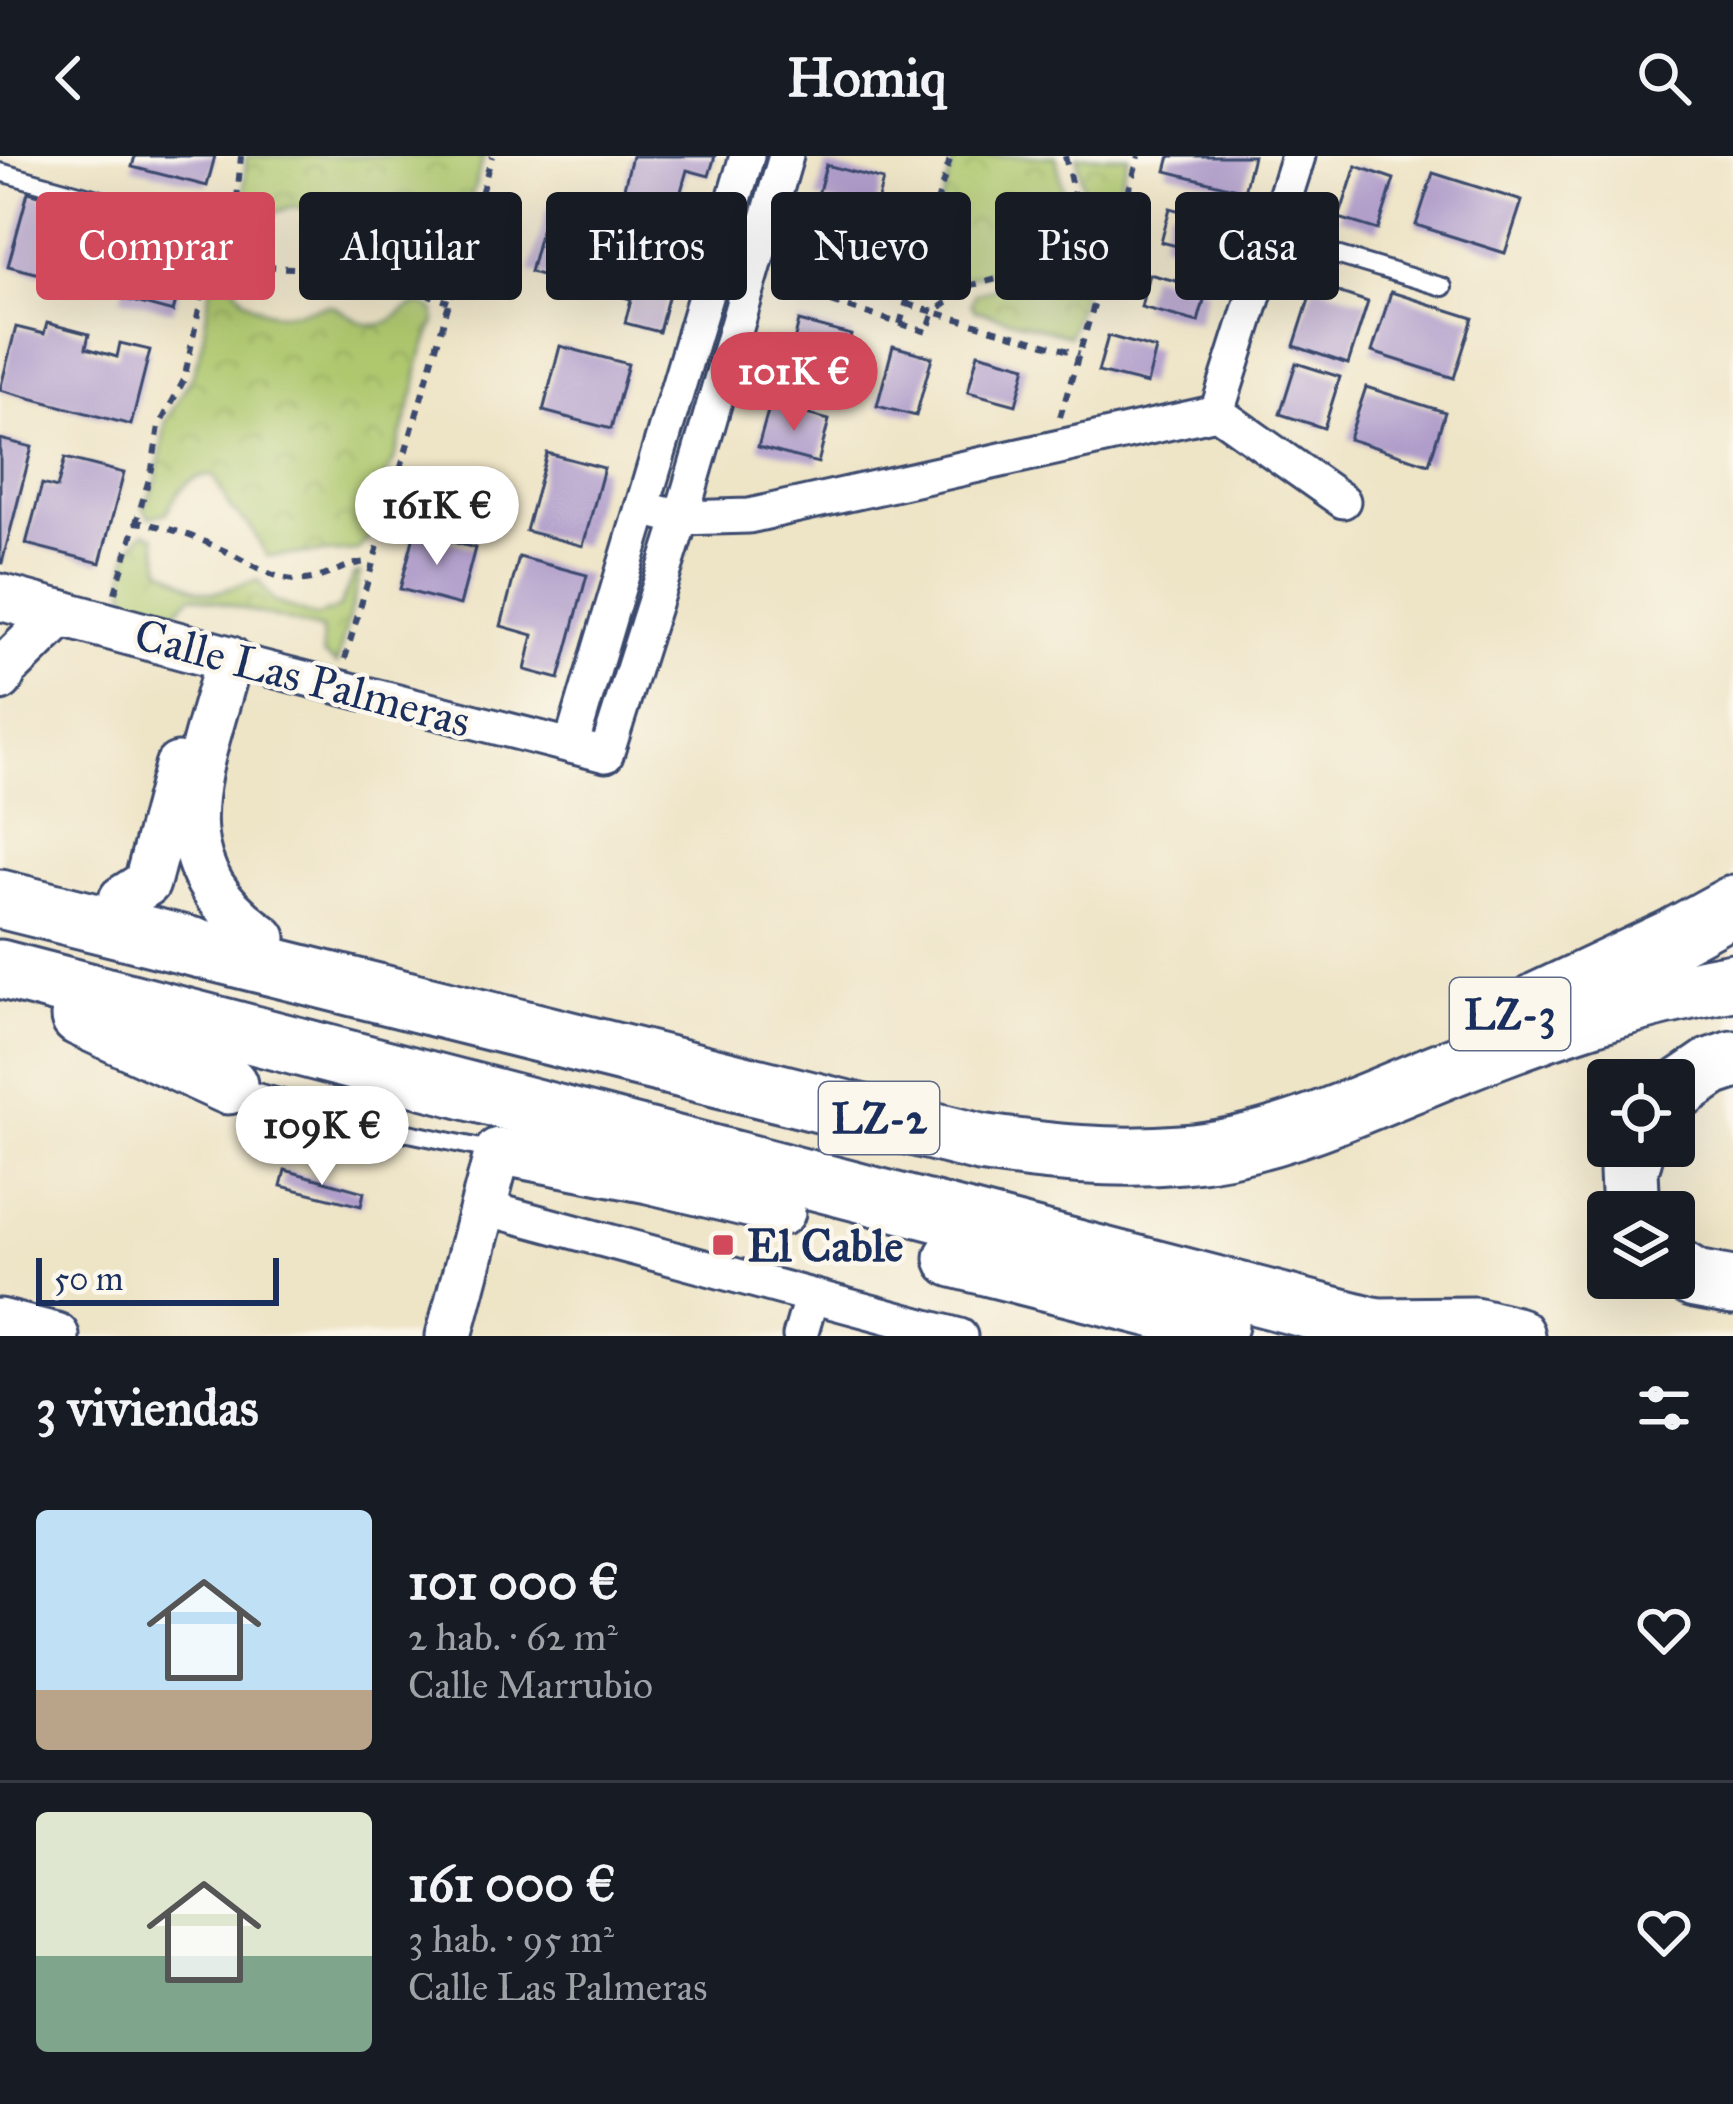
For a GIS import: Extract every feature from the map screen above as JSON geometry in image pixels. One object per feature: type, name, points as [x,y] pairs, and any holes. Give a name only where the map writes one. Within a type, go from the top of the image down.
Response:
[{"type":"highway","points":[[0,868],[437,987],[471,1016]]},
{"type":"highway","name":"LZ-2","points":[[0,899],[980,1144],[1070,1156],[1184,1154],[1294,1131],[1550,1028],[1643,1000],[1733,982]]},
{"type":"highway","name":"LZ-3","points":[[1294,1131],[1326,1096],[1346,1085],[1562,992],[1733,905]]},
{"type":"highway","name":"LZ-2","points":[[0,969],[1395,1332]]},
{"type":"highway","points":[[0,980],[228,1084]]},
{"type":"highway","points":[[1695,1079],[1733,1060]]},
{"type":"highway","points":[[782,1213],[1264,1336]]},
{"type":"highway","points":[[1695,1280],[1733,1286]]},
{"type":"highway","points":[[1395,1332],[1474,1326],[1515,1336]]},
{"type":"street","points":[[571,746],[747,156]]},
{"type":"street","points":[[681,518],[786,156]]},
{"type":"street","points":[[1287,192],[1298,156]]},
{"type":"street","points":[[1217,412],[1253,300]]},
{"type":"street","points":[[642,508],[681,518],[749,516],[1217,412],[1343,501]]},
{"type":"street","name":"Calle Las Palmeras","points":[[0,597],[606,755],[681,518]]},
{"type":"street","points":[[0,678],[4,668],[61,614]]},
{"type":"street","points":[[122,899],[148,883],[218,656]]},
{"type":"street","points":[[218,656],[194,794],[193,842],[204,880],[233,918],[262,938]]},
{"type":"street","points":[[449,1336],[498,1151],[648,1180],[782,1213]]},
{"type":"street","points":[[482,1208],[960,1336]]},
{"type":"street","points":[[800,1336],[812,1298]]},
{"type":"lane","points":[[0,172],[72,192]]},
{"type":"lane","points":[[1339,256],[1443,287]]},
{"type":"lane","points":[[228,1084],[404,1132],[498,1151]]},
{"type":"path","points":[[238,192],[241,156]]},
{"type":"path","points":[[338,687],[492,156]]},
{"type":"path","points":[[900,324],[951,156]]},
{"type":"path","points":[[1065,156],[1073,192]]},
{"type":"path","points":[[1128,192],[1139,156]]},
{"type":"path","points":[[275,265],[343,271],[449,302]]},
{"type":"path","points":[[751,278],[927,332],[934,312],[968,286],[995,280]]},
{"type":"path","points":[[106,626],[152,469],[159,426],[184,380],[200,300]]},
{"type":"path","points":[[1061,446],[1059,419],[1096,300]]},
{"type":"path","points":[[907,304],[1079,354]]},
{"type":"path","points":[[134,522],[217,547],[282,578],[316,581],[359,562],[371,562]]},
{"type":"green space","points":[[246,156],[484,156],[473,192],[299,192],[299,208],[275,213],[275,192],[244,192]]},
{"type":"green space","points":[[955,156],[1056,156],[1064,192],[995,192],[995,271],[971,277],[971,192],[944,192]]},
{"type":"green space","points":[[1077,156],[1129,156],[1117,192],[1084,192]]},
{"type":"green space","points":[[995,288],[995,300],[1080,300],[1069,336],[975,310],[971,304],[975,293]]},
{"type":"green space","points":[[209,300],[246,300],[276,313],[330,305],[374,325],[418,305],[435,311],[394,460],[373,498],[369,538],[357,551],[267,556],[250,526],[230,508],[214,476],[190,481],[166,513],[150,517],[143,508],[156,482],[166,421],[193,374]]},
{"type":"green space","points":[[145,532],[155,536],[162,568],[199,590],[214,593],[258,580],[273,601],[315,617],[339,608],[354,574],[360,573],[337,664],[323,655],[322,630],[192,595],[172,615],[129,604],[126,565]]},
{"type":"building","points":[[135,156],[215,156],[207,186],[132,167]]},
{"type":"building","points":[[632,156],[715,156],[709,176],[687,170],[681,192],[623,192]]},
{"type":"building","points":[[1170,156],[1253,156],[1244,191],[1166,171]]},
{"type":"building","points":[[826,165],[883,180],[880,192],[819,192]]},
{"type":"building","points":[[1356,166],[1394,179],[1378,230],[1339,218]]},
{"type":"building","points":[[1433,173],[1522,201],[1505,253],[1416,225]]},
{"type":"building","points":[[28,192],[36,194],[36,273],[8,266]]},
{"type":"building","points":[[1170,208],[1175,209],[1175,246],[1161,242]]},
{"type":"building","points":[[546,212],[546,276],[530,272]]},
{"type":"building","points":[[1151,275],[1175,281],[1175,300],[1204,300],[1198,322],[1141,307],[1143,300],[1151,300]]},
{"type":"building","points":[[1339,292],[1368,302],[1348,364],[1294,346],[1309,300],[1339,300]]},
{"type":"building","points":[[1391,292],[1473,318],[1454,378],[1372,352]]},
{"type":"building","points":[[128,300],[176,300],[173,312]]},
{"type":"building","points":[[631,300],[667,300],[659,332],[625,323]]},
{"type":"building","points":[[799,321],[851,335],[842,368],[791,354]]},
{"type":"building","points":[[47,323],[89,334],[86,348],[117,357],[120,343],[150,350],[131,425],[0,390],[16,327],[44,334]]},
{"type":"building","points":[[1108,336],[1156,349],[1147,384],[1098,372]]},
{"type":"building","points":[[560,346],[628,364],[611,429],[543,411]]},
{"type":"building","points":[[893,346],[932,357],[916,416],[877,406]]},
{"type":"building","points":[[978,353],[1026,366],[1016,405],[968,392]]},
{"type":"building","points":[[1296,363],[1340,377],[1324,428],[1280,414]]},
{"type":"building","points":[[1366,387],[1445,412],[1429,464],[1349,439]]},
{"type":"building","points":[[770,404],[829,420],[818,463],[758,447]]},
{"type":"building","points":[[0,439],[32,447],[2,563],[0,563]]},
{"type":"building","points":[[547,453],[604,468],[583,546],[526,531]]},
{"type":"building","points":[[65,458],[124,473],[100,563],[26,544],[42,484],[57,488]]},
{"type":"building","points":[[415,532],[475,548],[460,605],[400,589]]},
{"type":"building","points":[[519,557],[587,575],[559,679],[525,670],[533,635],[501,626]]},
{"type":"building","points":[[285,1170],[364,1192],[361,1206],[281,1186]]},
{"type":"place","name":"El Cable","points":[[723,1245]]}]
